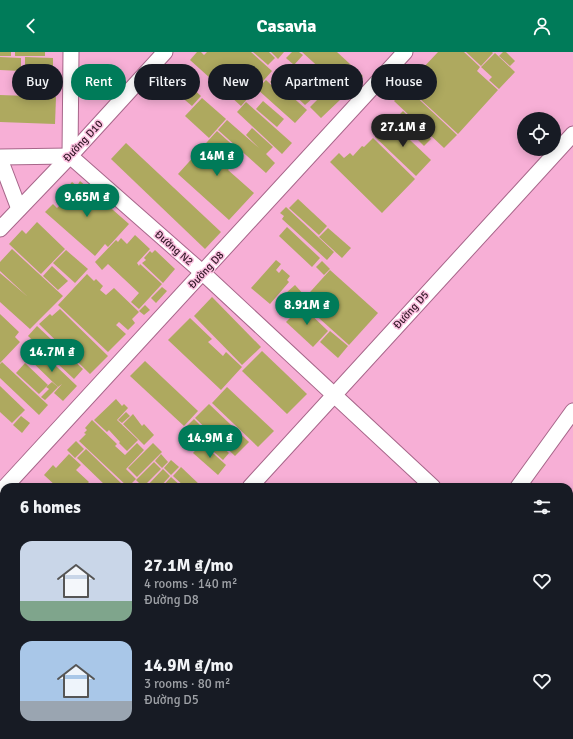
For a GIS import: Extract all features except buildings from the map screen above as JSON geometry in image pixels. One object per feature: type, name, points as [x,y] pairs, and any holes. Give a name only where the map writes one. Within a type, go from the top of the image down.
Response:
[{"type":"street","points":[[19,209],[0,158],[70,156],[71,52]]},
{"type":"street","name":"Đường D10","points":[[0,228],[70,156],[165,52]]},
{"type":"street","name":"Đường D8","points":[[8,483],[203,273],[405,52]]},
{"type":"street","name":"Đường D5","points":[[254,483],[573,134]]},
{"type":"street","name":"Đường N2","points":[[70,156],[203,273],[429,483]]},
{"type":"street","points":[[521,483],[573,411]]}]
